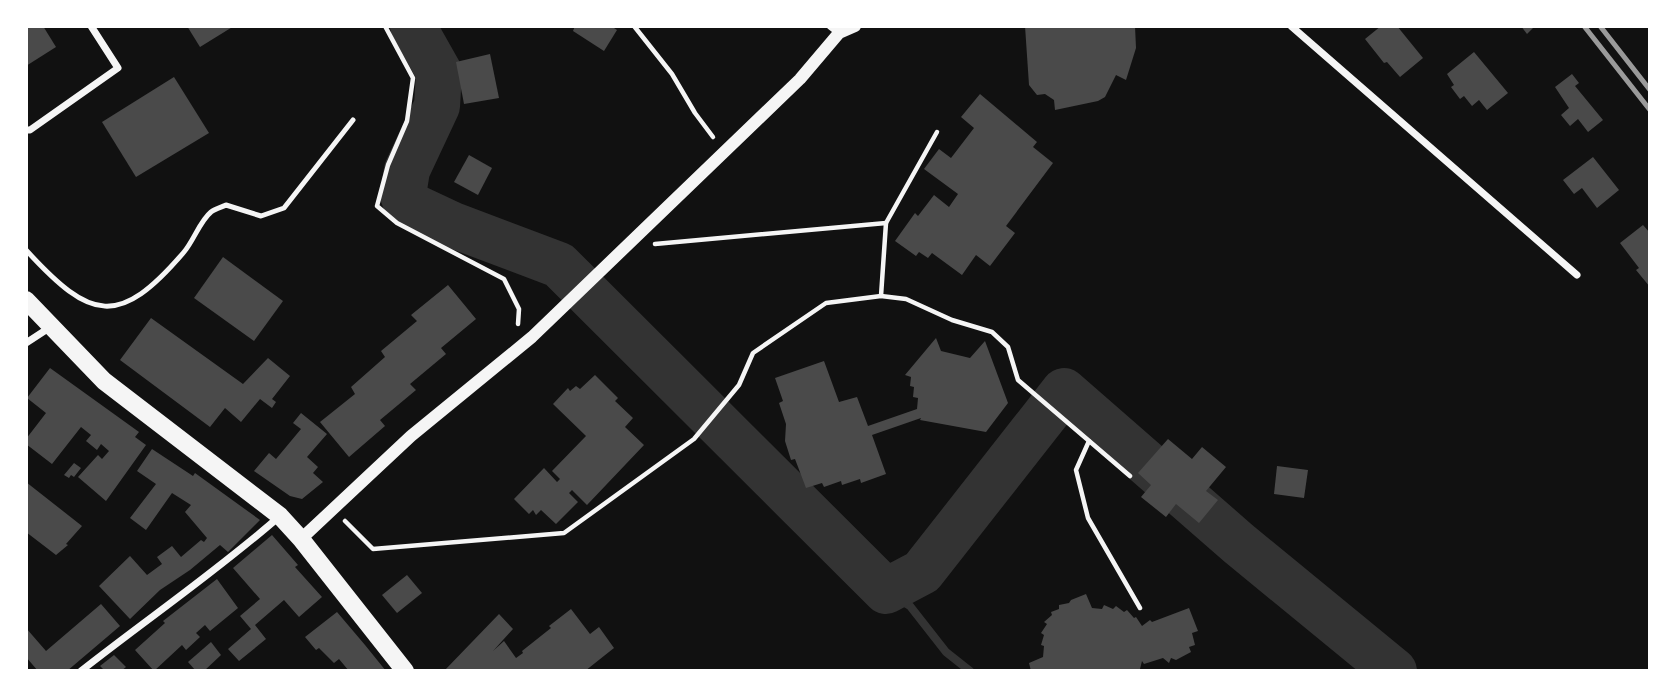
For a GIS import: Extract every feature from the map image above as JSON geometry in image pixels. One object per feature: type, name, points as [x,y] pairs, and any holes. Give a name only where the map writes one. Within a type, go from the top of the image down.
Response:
[{"type":"main road","points":[[26,299],[104,381],[280,516],[405,671]]},
{"type":"street","points":[[26,131],[118,68],[91,26]]},
{"type":"street","points":[[301,539],[411,436],[532,337],[800,79],[835,29],[855,26]]},
{"type":"street","points":[[1291,26],[1577,275]]},
{"type":"street","points":[[26,343],[52,326]]},
{"type":"street","points":[[81,671],[158,611],[212,574],[280,516]]},
{"type":"lane","points":[[26,250],[52,278],[83,301],[100,306],[120,305],[140,296],[158,278],[185,250],[210,212],[226,205],[261,216],[284,208],[353,120]]},
{"type":"path","points":[[385,26],[413,78],[407,121],[388,165],[377,206],[397,223],[504,279],[519,309],[517,350]]},
{"type":"path","points":[[634,26],[672,74],[695,113],[724,152]]},
{"type":"path","points":[[881,296],[886,223],[937,132]]},
{"type":"path","points":[[626,247],[886,223]]},
{"type":"path","points":[[332,508],[373,550],[564,533],[694,439],[739,385],[753,353],[826,303],[881,296],[906,299],[952,320],[992,332],[1008,347],[1018,380],[1130,476]]},
{"type":"path","points":[[1088,440],[1076,470],[1088,518],[1140,608]]},
{"type":"building","points":[[26,26],[43,26],[56,47],[26,66]]},
{"type":"building","points":[[187,26],[234,26],[200,47]]},
{"type":"building","points":[[575,26],[611,26],[617,30],[604,51],[573,31]]},
{"type":"building","points":[[1025,26],[1135,26],[1136,48],[1126,80],[1116,75],[1105,97],[1098,101],[1055,110],[1054,100],[1045,94],[1037,95],[1029,85]]},
{"type":"building","points":[[1381,26],[1397,26],[1423,58],[1400,77],[1387,62],[1384,63],[1365,39]]},
{"type":"building","points":[[1521,26],[1532,26],[1533,28],[1527,34]]},
{"type":"building","points":[[1474,52],[1508,93],[1487,110],[1479,100],[1472,106],[1464,96],[1460,99],[1451,87],[1454,85],[1447,74]]},
{"type":"building","points":[[490,54],[499,98],[464,104],[456,62]]},
{"type":"building","points":[[1572,74],[1579,83],[1575,86],[1603,120],[1588,132],[1578,119],[1570,126],[1561,115],[1569,108],[1555,87]]},
{"type":"building","points":[[174,77],[209,133],[136,177],[102,122]]},
{"type":"building","points":[[980,94],[1037,142],[1033,147],[1053,163],[1006,226],[1015,233],[990,266],[976,255],[962,275],[932,253],[928,258],[919,252],[916,256],[895,241],[915,213],[918,216],[934,195],[949,207],[958,194],[924,169],[939,149],[951,158],[974,128],[961,117]]},
{"type":"building","points":[[469,155],[492,168],[478,195],[454,182]]},
{"type":"building","points":[[1593,157],[1619,190],[1597,208],[1582,188],[1574,194],[1563,180]]},
{"type":"building","points":[[1643,225],[1650,233],[1650,287],[1620,243]]},
{"type":"building","points":[[223,257],[283,301],[254,341],[194,298]]},
{"type":"building","points":[[448,285],[476,319],[441,348],[446,354],[410,384],[416,390],[380,420],[385,426],[349,457],[320,422],[355,394],[351,387],[385,357],[381,351],[417,321],[411,315]]},
{"type":"building","points":[[151,318],[243,384],[268,358],[290,376],[272,399],[276,402],[272,408],[260,399],[241,422],[225,408],[210,427],[120,360]]},
{"type":"building","points":[[936,338],[941,351],[970,358],[985,341],[1008,403],[986,432],[920,420],[921,418],[872,435],[886,474],[861,483],[860,479],[842,485],[841,481],[824,487],[822,483],[806,488],[795,459],[791,460],[785,441],[786,424],[779,403],[783,401],[775,378],[824,361],[839,402],[857,397],[868,426],[917,409],[918,398],[913,397],[911,377],[905,375]]},
{"type":"building","points":[[50,368],[139,432],[135,437],[146,445],[106,501],[78,477],[98,455],[102,459],[109,451],[101,444],[97,450],[86,441],[91,435],[81,427],[52,464],[26,444],[26,439],[46,413],[27,398]]},
{"type":"building","points":[[595,375],[618,398],[615,401],[633,418],[625,427],[644,445],[587,505],[572,490],[569,493],[578,502],[556,524],[541,510],[536,515],[533,510],[529,514],[514,499],[544,468],[557,482],[560,479],[552,471],[586,436],[553,404],[568,388],[570,391],[576,386],[580,389]]},
{"type":"building","points":[[301,413],[327,434],[307,457],[318,467],[313,473],[323,482],[302,499],[290,496],[254,471],[269,453],[276,459],[301,429],[293,423]]},
{"type":"building","points":[[1168,439],[1192,459],[1202,447],[1226,467],[1206,491],[1218,500],[1199,523],[1176,504],[1166,517],[1141,497],[1151,485],[1138,473]]},
{"type":"building","points":[[152,449],[193,476],[195,473],[260,520],[228,552],[220,545],[160,590],[130,619],[99,586],[130,556],[147,575],[162,564],[157,557],[172,546],[181,557],[207,538],[185,512],[191,505],[172,493],[146,530],[130,518],[156,484],[137,471]]},
{"type":"building","points":[[74,463],[81,468],[74,477],[71,475],[69,478],[64,475]]},
{"type":"building","points":[[1277,466],[1308,470],[1304,498],[1274,494]]},
{"type":"building","points":[[26,482],[82,526],[66,544],[68,545],[56,555],[26,532]]},
{"type":"building","points":[[272,535],[298,565],[295,567],[322,597],[299,617],[284,600],[255,625],[266,639],[239,661],[228,649],[251,629],[240,616],[260,599],[233,568]]},
{"type":"building","points":[[407,575],[422,593],[397,613],[382,595]]},
{"type":"building","points":[[217,579],[238,608],[210,631],[205,625],[196,633],[200,637],[186,650],[182,645],[154,671],[135,650],[165,623],[163,621]]},
{"type":"building","points":[[1086,594],[1092,608],[1102,609],[1104,605],[1113,609],[1116,606],[1124,612],[1127,610],[1142,626],[1150,620],[1152,622],[1189,608],[1198,631],[1192,633],[1195,645],[1189,647],[1191,652],[1176,660],[1171,658],[1169,663],[1163,658],[1144,664],[1142,661],[1140,669],[1144,671],[1031,671],[1029,663],[1043,657],[1044,646],[1041,645],[1044,635],[1041,633],[1047,624],[1044,622],[1052,615],[1051,612],[1059,609],[1059,605]]},
{"type":"building","points":[[101,604],[120,626],[67,671],[38,671],[26,657],[26,628],[46,651]]},
{"type":"building","points":[[571,609],[590,634],[599,627],[614,648],[585,671],[444,671],[499,614],[513,629],[493,651],[504,641],[516,658]]},
{"type":"building","points":[[337,612],[386,671],[349,671],[339,659],[334,663],[319,648],[316,650],[305,637]]},
{"type":"building","points":[[211,642],[221,655],[204,671],[196,671],[188,662]]},
{"type":"building","points":[[114,655],[126,667],[121,671],[105,671],[100,666]]},
{"type":"waterway","points":[[413,26],[439,72],[437,106],[407,170],[403,195],[406,203],[453,225],[559,265],[886,591],[922,572],[1064,391],[1238,543],[1394,671]]},
{"type":"waterway","points":[[886,591],[910,606],[946,652],[970,671]]},
{"type":"railway","points":[[1584,26],[1650,110]]},
{"type":"railway","points":[[1600,26],[1650,90]]}]
